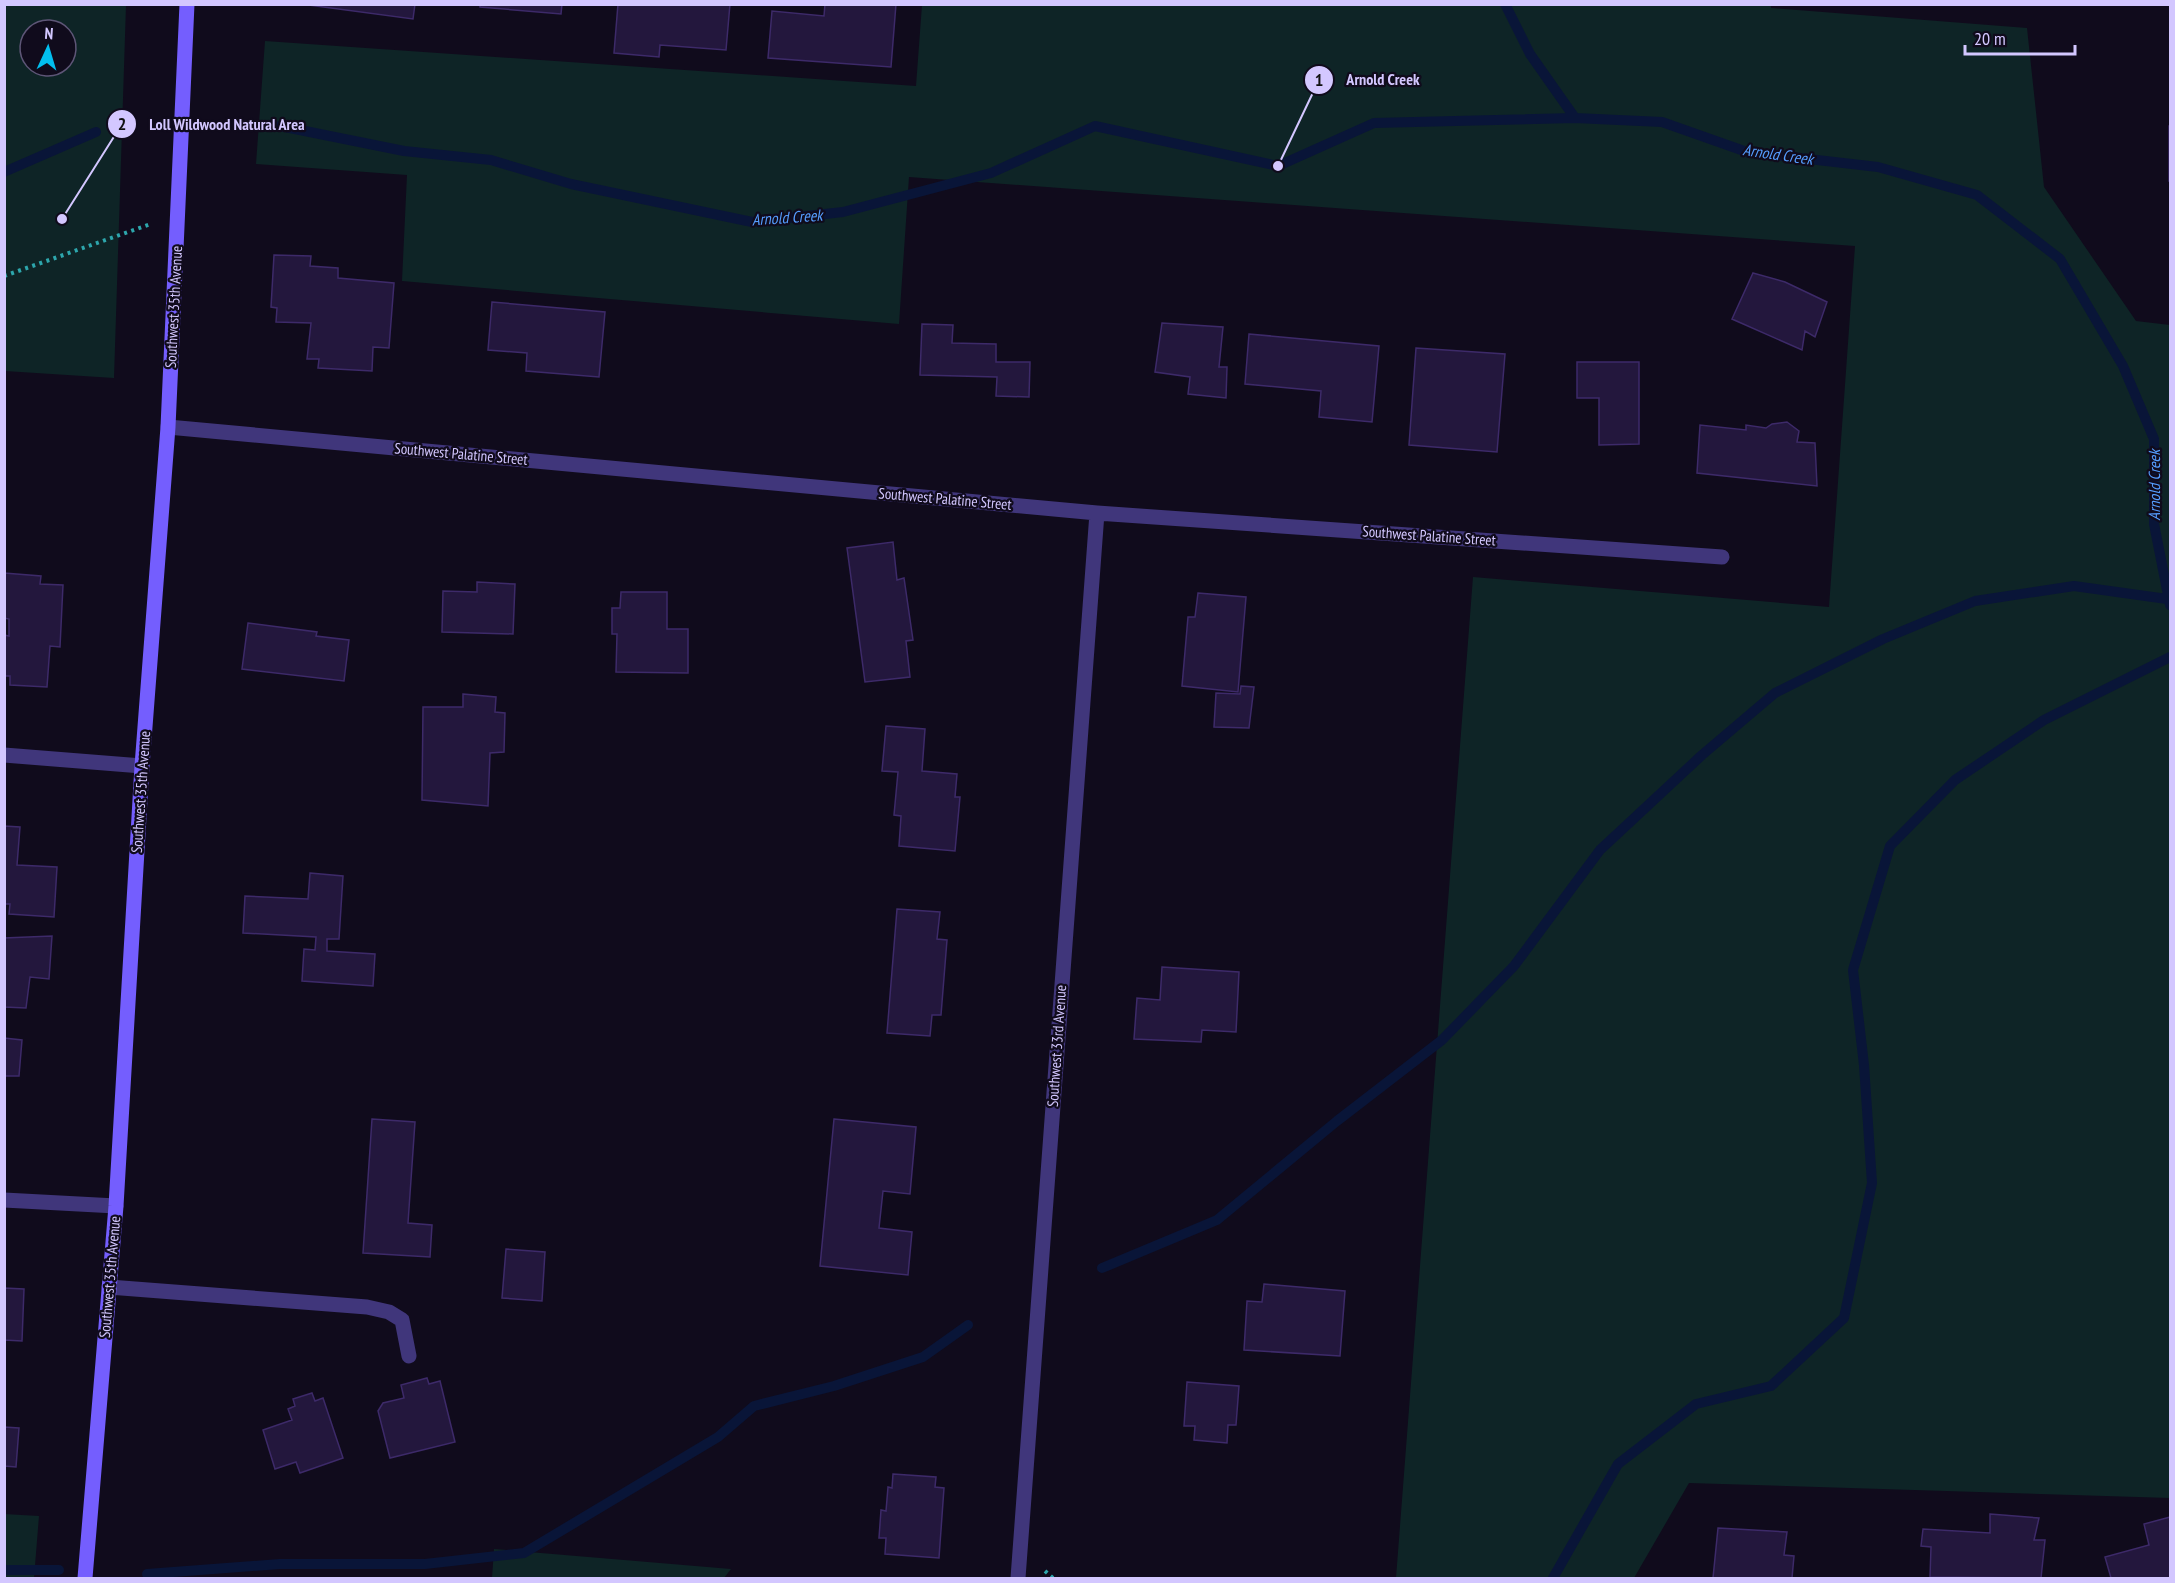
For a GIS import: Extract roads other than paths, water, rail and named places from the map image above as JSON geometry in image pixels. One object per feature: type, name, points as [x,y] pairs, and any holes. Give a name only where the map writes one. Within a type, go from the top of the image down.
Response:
[{"type":"street","name":"Southwest 35th Avenue","points":[[85,1578],[116,1206],[142,766],[168,427],[187,4]]},
{"type":"street","name":"Southwest Palatine Street","points":[[168,427],[1097,513],[1722,557]]},
{"type":"street","name":"Southwest 33rd Avenue","points":[[1017,1578],[1097,513]]},
{"type":"street","points":[[4,755],[142,766]]},
{"type":"street","points":[[4,1200],[116,1206]]},
{"type":"street","points":[[110,1287],[378,1309],[389,1312],[402,1320],[410,1356]]},
{"type":"waterway","points":[[1505,4],[1530,54],[1575,118]]},
{"type":"waterway","name":"Arnold Creek","points":[[280,126],[404,151],[491,160],[571,184],[752,222],[843,212],[991,173],[1095,126],[1278,166],[1374,123],[1575,118],[1662,122],[1747,152],[1878,167],[1977,195],[2060,259],[2123,366],[2154,439],[2154,524],[2170,605]]},
{"type":"waterway","name":"Arnold Creek","points":[[4,172],[96,132]]},
{"type":"waterway","points":[[1102,1268],[1217,1220],[1337,1121],[1442,1040],[1514,966],[1600,850],[1702,755],[1775,693],[1883,639],[1975,601],[2074,586],[2167,599]]},
{"type":"waterway","points":[[1553,1578],[1618,1464],[1696,1404],[1771,1386],[1844,1318],[1872,1183],[1864,1065],[1853,970],[1890,846],[1955,780],[2044,720],[2170,657]]},
{"type":"waterway","points":[[147,1574],[280,1564],[425,1564],[524,1553],[718,1437],[754,1406],[834,1386],[923,1357],[968,1325]]},
{"type":"waterway","points":[[4,1570],[59,1570]]},
{"type":"place","name":"Arnold Creek","points":[[1278,166]]},
{"type":"place","name":"Loll Wildwood Natural Area","points":[[62,219]]}]
